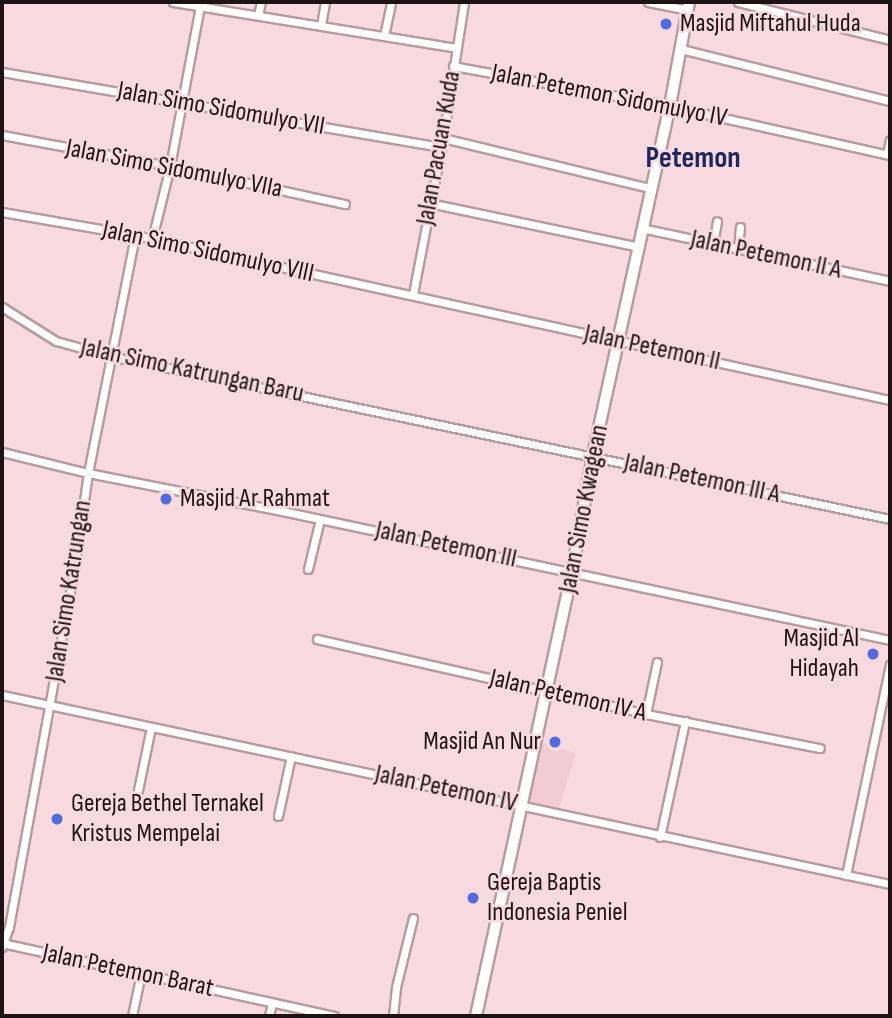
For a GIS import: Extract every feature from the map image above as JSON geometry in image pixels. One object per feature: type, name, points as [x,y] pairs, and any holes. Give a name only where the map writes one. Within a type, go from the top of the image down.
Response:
[{"type":"street","points":[[173,2],[456,47]]},
{"type":"street","points":[[258,15],[261,2]]},
{"type":"street","points":[[321,25],[326,2]]},
{"type":"street","points":[[384,36],[391,2]]},
{"type":"street","name":"Jalan Pacuan Kuda","points":[[414,294],[443,138],[464,2]]},
{"type":"street","points":[[648,2],[688,6]]},
{"type":"street","points":[[738,2],[890,40]]},
{"type":"street","points":[[152,239],[170,166],[196,4]]},
{"type":"street","name":"Jalan Simo Kwagean","points":[[476,1016],[547,692],[593,455],[670,106],[688,6]]},
{"type":"street","points":[[681,49],[890,100]]},
{"type":"street","name":"Jalan Petemon Sidomulyo IV","points":[[453,66],[670,106],[889,155]]},
{"type":"street","name":"Jalan Simo Sidomulyo VII","points":[[2,72],[441,147]]},
{"type":"street","name":"Jalan Simo Sidomulyo VIIa","points":[[2,135],[170,166],[345,204]]},
{"type":"street","points":[[443,138],[650,188]]},
{"type":"street","points":[[889,155],[890,140]]},
{"type":"street","points":[[429,203],[639,247]]},
{"type":"street","name":"Jalan Simo Sidomulyo VIII","points":[[2,212],[135,235],[414,294]]},
{"type":"street","points":[[713,244],[716,221]]},
{"type":"street","points":[[738,249],[740,227]]},
{"type":"street","name":"Jalan Petemon II A","points":[[642,228],[890,281]]},
{"type":"street","name":"Jalan Simo Katrungan","points":[[3,944],[50,706],[88,473],[135,235]]},
{"type":"street","name":"Jalan Petemon II","points":[[414,294],[890,400]]},
{"type":"street","name":"Jalan Simo Katrungan Baru","points":[[2,307],[55,341],[110,356],[390,413]]},
{"type":"street","name":"Jalan Petemon III A","points":[[390,413],[890,519]]},
{"type":"street","name":"Jalan Petemon III","points":[[2,452],[88,473],[320,519],[890,640]]},
{"type":"street","points":[[309,569],[320,519]]},
{"type":"street","name":"Jalan Petemon IV A","points":[[317,639],[646,714],[820,748]]},
{"type":"street","points":[[646,714],[657,662]]},
{"type":"street","points":[[846,875],[890,665]]},
{"type":"street","name":"Jalan Petemon IV","points":[[2,695],[890,884]]},
{"type":"street","points":[[660,836],[685,721]]},
{"type":"street","points":[[138,790],[151,727]]},
{"type":"street","points":[[278,816],[292,756]]},
{"type":"street","points":[[393,1016],[396,987],[413,918]]},
{"type":"street","name":"Jalan Petemon Barat","points":[[3,944],[334,1016]]},
{"type":"street","points":[[132,1016],[141,973]]},
{"type":"street","points":[[269,1016],[272,1003]]},
{"type":"shaded area","points":[[542,743],[576,753],[559,808],[529,803]]},
{"type":"place","name":"Masjid Miftahul Huda","points":[[666,24]]},
{"type":"place","name":"Masjid Ar Rahmat","points":[[166,499]]},
{"type":"place","name":"Masjid Al Hidayah","points":[[873,654]]},
{"type":"place","name":"Masjid An Nur","points":[[555,742]]},
{"type":"place","name":"Gereja Bethel Ternakel Kristus Mempelai","points":[[57,819]]},
{"type":"place","name":"Gereja Baptis Indonesia Peniel","points":[[473,898]]},
{"type":"district","name":"Petemon","points":[[693,158]]}]
